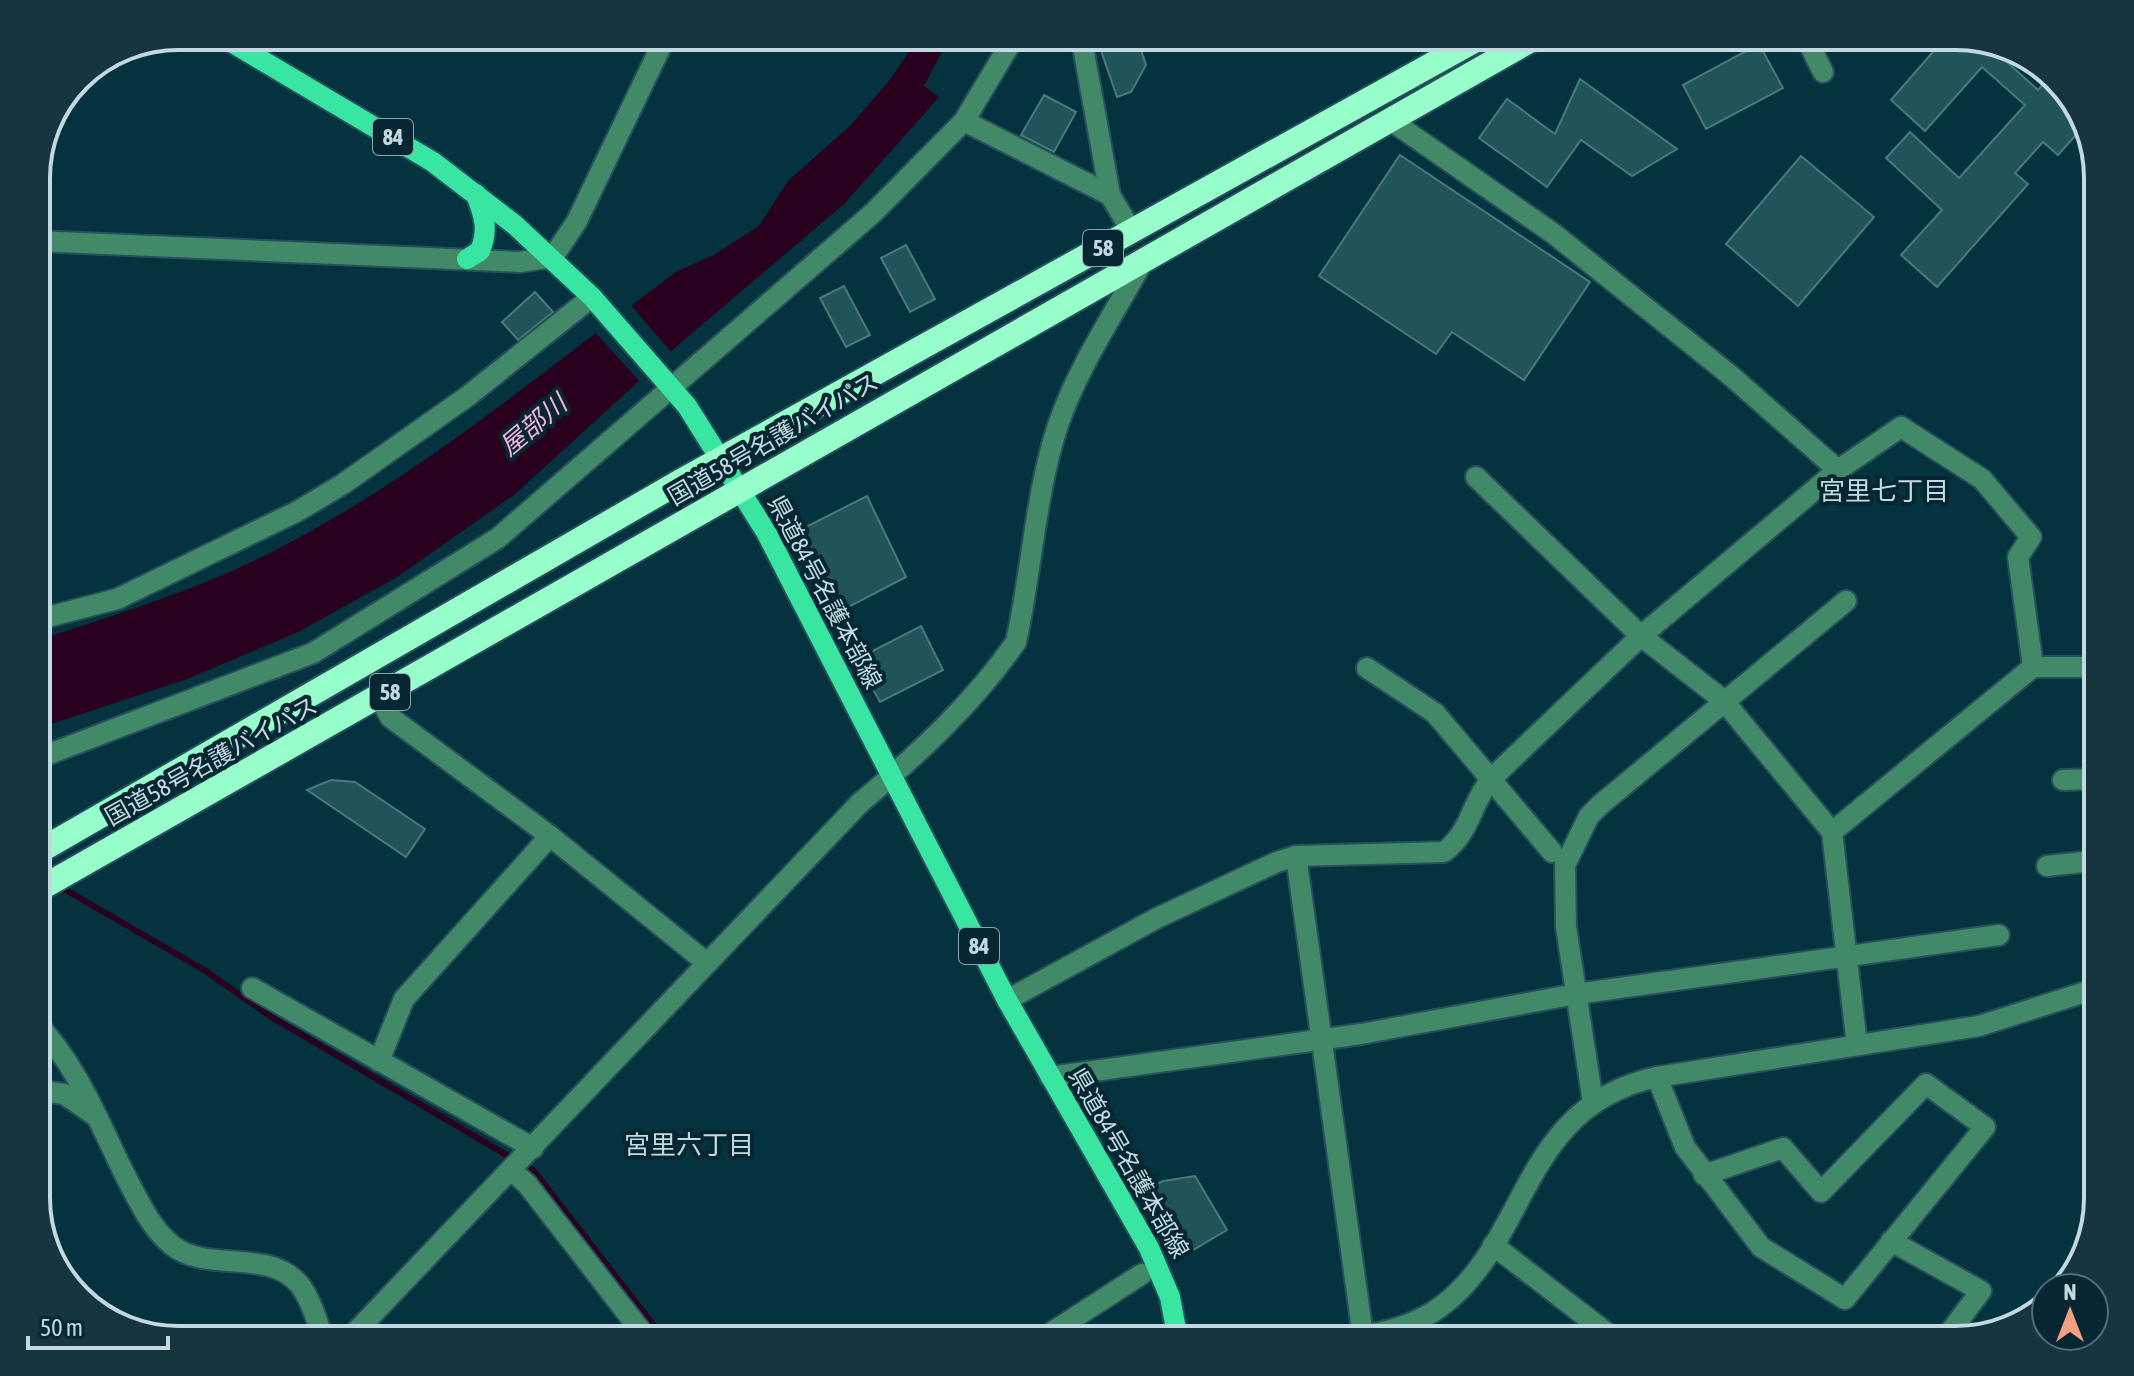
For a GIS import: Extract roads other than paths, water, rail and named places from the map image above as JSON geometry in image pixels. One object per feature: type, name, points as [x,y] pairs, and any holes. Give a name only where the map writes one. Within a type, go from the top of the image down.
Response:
[{"type":"highway","name":"国道58号名護バイパス","points":[[50,845],[722,459],[1458,50]]},
{"type":"highway","name":"国道58号名護バイパス","points":[[50,883],[1513,50]]},
{"type":"main road","name":"県道84号名護本部線","points":[[245,50],[376,126],[476,194],[553,257],[669,382],[722,459],[766,532],[1007,1000],[1158,1264],[1173,1306],[1176,1326]]},
{"type":"main road","points":[[467,259],[480,251],[486,233],[487,225],[476,194]]},
{"type":"street","points":[[50,242],[520,262],[553,257],[577,221],[659,50]]},
{"type":"street","points":[[50,754],[313,653],[498,538],[669,382],[873,213],[964,121],[1007,50]]},
{"type":"street","points":[[1084,50],[1110,195],[1132,232]]},
{"type":"street","points":[[1812,50],[1823,72]]},
{"type":"street","points":[[1390,120],[1554,234],[1730,375],[1838,470]]},
{"type":"street","points":[[964,121],[1110,195]]},
{"type":"street","points":[[361,1326],[860,803],[906,766],[953,717],[1016,642],[1043,480],[1060,421],[1082,372],[1143,261]]},
{"type":"street","points":[[50,616],[117,599],[298,511],[343,484],[468,396],[595,300]]},
{"type":"street","points":[[1007,1000],[1157,918],[1296,856],[1444,852],[1461,838],[1481,792],[1491,779],[1641,636],[1838,470],[1901,427],[1982,479],[2031,537],[2018,557],[2033,667]]},
{"type":"street","points":[[1476,477],[1641,636],[1723,700],[1832,832],[1857,1045]]},
{"type":"street","points":[[1593,1102],[1566,927],[1565,865],[1576,839],[1589,816],[1686,736],[1723,700],[1846,601]]},
{"type":"street","points":[[313,653],[332,683]]},
{"type":"street","points":[[1832,832],[2033,667],[2084,667]]},
{"type":"street","points":[[1367,668],[1435,713],[1552,852]]},
{"type":"street","points":[[380,698],[390,717],[550,836],[707,963]]},
{"type":"street","points":[[2063,780],[2084,779]]},
{"type":"street","points":[[379,1061],[404,999],[550,836]]},
{"type":"street","points":[[1296,856],[1362,1326]]},
{"type":"street","points":[[2047,866],[2084,862]]},
{"type":"street","points":[[1050,1077],[1323,1039],[1576,994],[1999,935]]},
{"type":"street","points":[[252,988],[533,1148]]},
{"type":"street","points":[[1401,1326],[1434,1311],[1472,1277],[1539,1163],[1562,1132],[1593,1102],[1636,1081],[1979,1026],[2084,992]]},
{"type":"street","points":[[50,1042],[77,1080],[142,1207],[175,1248],[217,1260],[259,1264],[286,1274],[300,1285],[318,1326]]},
{"type":"street","points":[[1657,1077],[1685,1147],[1704,1175],[1761,1247],[1845,1299],[1985,1127],[1926,1084],[1821,1192],[1783,1148],[1704,1175]]},
{"type":"street","points":[[50,1092],[64,1094],[96,1117]]},
{"type":"street","points":[[511,1170],[527,1184],[637,1326]]},
{"type":"street","points":[[1891,1241],[1981,1291],[1955,1326]]},
{"type":"street","points":[[1493,1245],[1598,1326]]},
{"type":"street","points":[[1062,1326],[1142,1274]]},
{"type":"water","name":"屋部川","points":[[910,50],[943,50],[924,86],[939,97],[844,204],[685,339],[515,494],[397,577],[298,632],[187,679],[50,724],[50,636],[216,578],[274,551],[380,490],[481,420],[676,272],[714,255],[759,226],[788,181],[851,125],[889,81]]},
{"type":"waterway","points":[[59,886],[204,970],[273,1018],[534,1171],[654,1326]]},
{"type":"district","name":"宮里七丁目","points":[[1884,491]]},
{"type":"district","name":"宮里六丁目","points":[[689,1145]]}]
